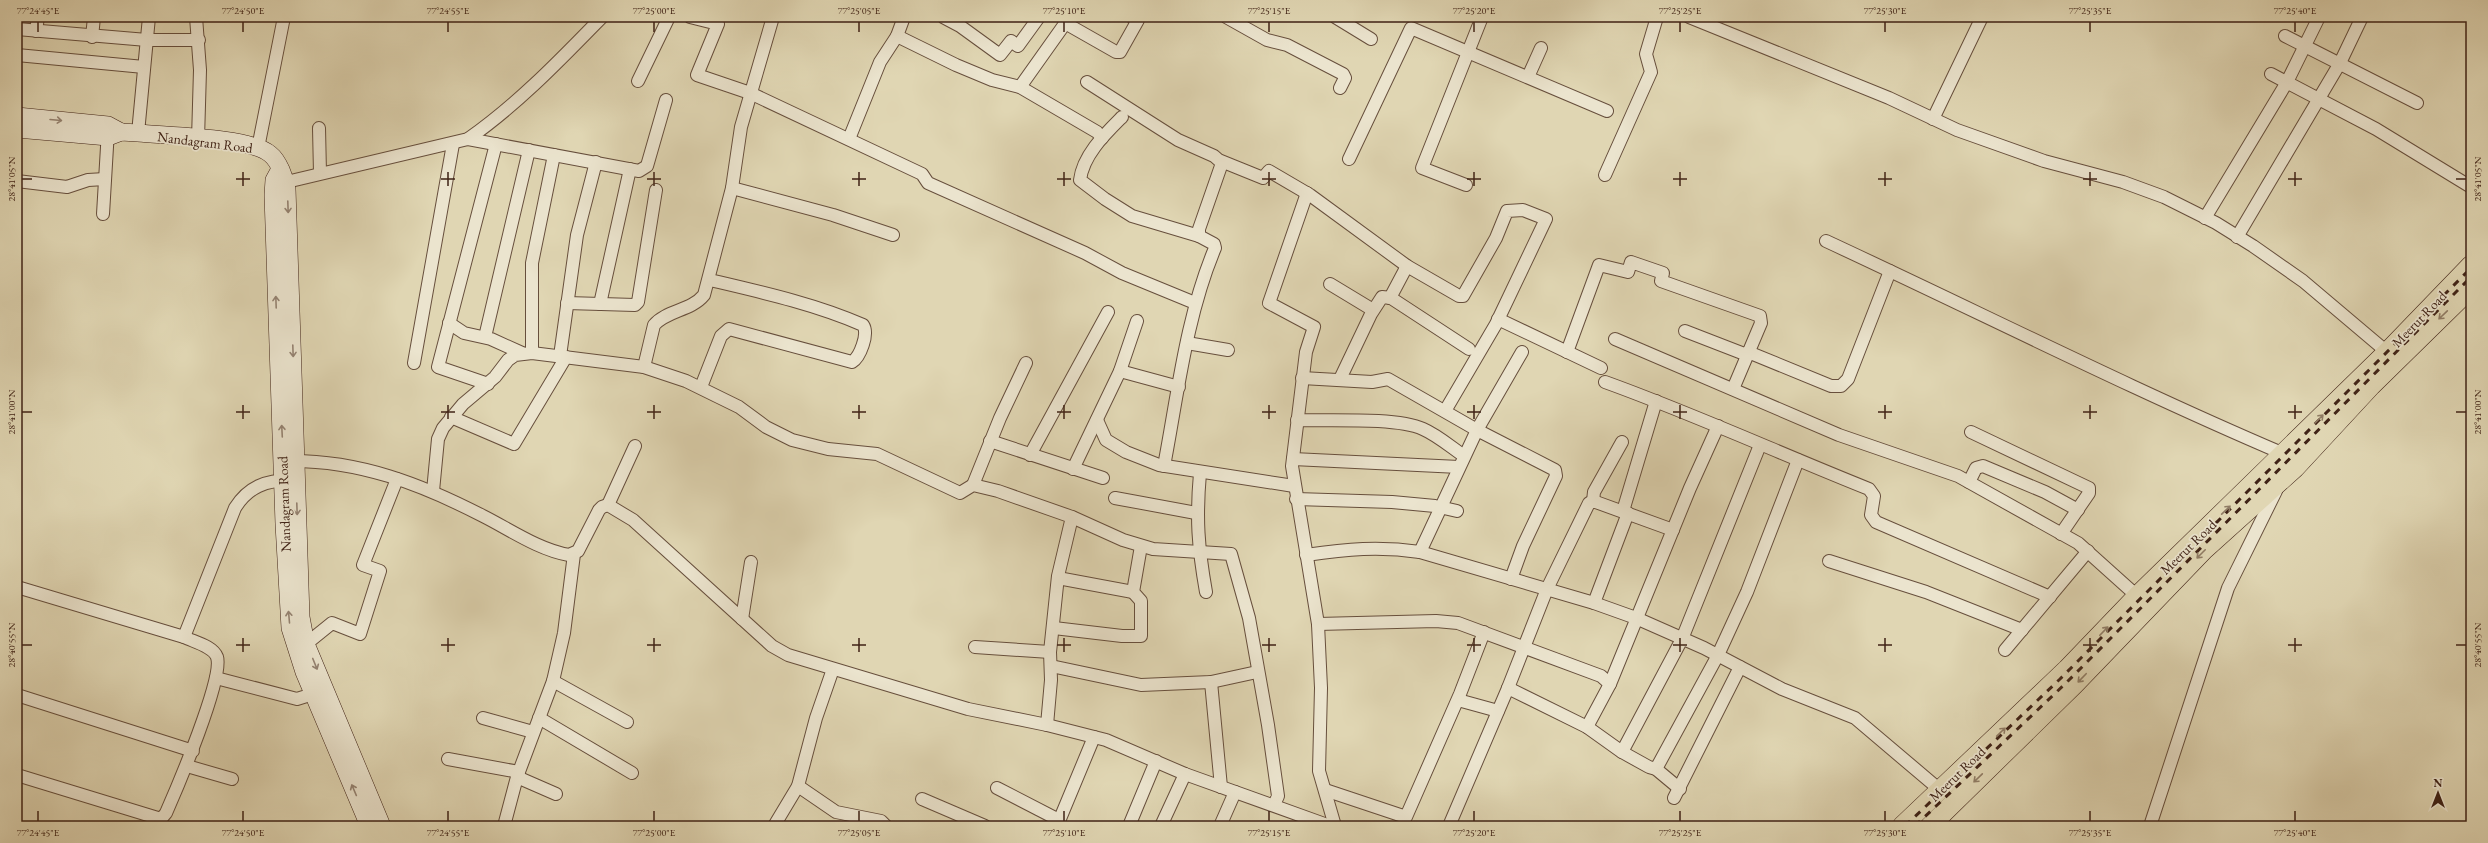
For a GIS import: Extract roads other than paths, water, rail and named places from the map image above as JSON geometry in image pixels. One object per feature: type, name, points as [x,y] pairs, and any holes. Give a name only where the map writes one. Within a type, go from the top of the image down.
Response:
[{"type":"main road","name":"Meerut Road","points":[[1930,826],[2075,684],[2204,550],[2282,479],[2466,290],[2471,265]]},
{"type":"main road","name":"Meerut Road","points":[[1902,826],[2067,669],[2137,596],[2387,352],[2466,290]]},
{"type":"street","points":[[36,31],[38,17]]},
{"type":"street","points":[[92,37],[94,17]]},
{"type":"street","points":[[138,133],[149,17]]},
{"type":"street","points":[[196,17],[199,40],[198,139]]},
{"type":"street","points":[[258,148],[284,17]]},
{"type":"street","points":[[280,179],[320,173],[453,144],[468,139],[492,122],[535,85],[602,17]]},
{"type":"street","points":[[638,81],[670,17]]},
{"type":"street","points":[[690,17],[718,24],[697,75],[750,92],[922,174],[928,183],[1085,253],[1122,274],[1195,303]]},
{"type":"street","points":[[644,367],[654,325],[658,319],[698,302],[704,295],[710,280],[732,188],[741,127],[773,17]]},
{"type":"street","points":[[848,139],[880,62],[897,36],[904,17]]},
{"type":"street","points":[[943,17],[962,22],[1000,56],[1011,41],[1018,46],[1040,17]]},
{"type":"street","points":[[1020,87],[1068,20],[1116,52],[1120,52],[1138,20],[1132,17]]},
{"type":"street","points":[[1226,17],[1267,40],[1287,45],[1343,74],[1345,78],[1340,88]]},
{"type":"street","points":[[1335,17],[1370,39]]},
{"type":"street","points":[[1466,185],[1422,168],[1482,17]]},
{"type":"street","points":[[1605,175],[1651,72],[1646,54],[1657,17]]},
{"type":"street","points":[[1689,17],[1793,58],[1933,119],[2044,161],[2123,182],[2164,197],[2205,218],[2237,237],[2303,281],[2387,352]]},
{"type":"street","points":[[1933,119],[1982,17]]},
{"type":"street","points":[[2205,218],[2287,82],[2306,46],[2318,17]]},
{"type":"street","points":[[2237,237],[2340,63],[2362,17]]},
{"type":"street","points":[[1349,159],[1411,28],[1607,111]]},
{"type":"street","points":[[17,29],[92,37],[146,40],[199,40]]},
{"type":"street","points":[[897,36],[956,65],[992,80],[1020,87],[1097,132],[1102,138]]},
{"type":"street","points":[[2285,36],[2417,103]]},
{"type":"street","points":[[1528,77],[1542,48]]},
{"type":"street","points":[[17,55],[144,67]]},
{"type":"street","points":[[2271,74],[2376,129],[2471,187]]},
{"type":"street","points":[[1086,82],[1183,142],[1221,161],[1263,178],[1269,171],[1307,193],[1407,266],[1459,296],[1463,296],[1473,281],[1481,262],[1496,238],[1508,211],[1523,210],[1546,219],[1498,319],[1445,411]]},
{"type":"street","points":[[468,139],[639,171],[647,166],[666,100]]},
{"type":"street","points":[[17,116],[112,131]]},
{"type":"street","points":[[1122,117],[1102,138],[1082,168],[1080,180],[1105,199],[1132,216],[1199,236],[1215,246],[1195,303],[1164,466]]},
{"type":"street","points":[[319,128],[320,173]]},
{"type":"street","points":[[17,129],[112,131]]},
{"type":"street","points":[[103,214],[112,131]]},
{"type":"street","name":"Nandagram Road","points":[[112,131],[251,144],[270,154],[280,179],[290,480],[301,618],[306,644],[320,693]]},
{"type":"street","points":[[414,363],[453,144]]},
{"type":"street","points":[[488,384],[438,367],[496,144]]},
{"type":"street","points":[[485,338],[529,150]]},
{"type":"street","points":[[527,353],[532,263],[554,154]]},
{"type":"street","points":[[1199,236],[1199,229],[1221,166],[1221,161]]},
{"type":"street","points":[[451,417],[514,444],[563,357],[567,303],[577,235],[596,162]]},
{"type":"street","points":[[600,304],[630,169]]},
{"type":"street","points":[[17,180],[67,187],[88,180],[106,179]]},
{"type":"street","points":[[732,188],[833,215],[893,235]]},
{"type":"street","points":[[567,303],[635,305],[638,302],[656,190]]},
{"type":"street","points":[[1307,193],[1269,303],[1314,327],[1308,344],[1302,378],[1293,459],[1294,486],[1318,624],[1321,688],[1318,758],[1335,826]]},
{"type":"street","points":[[1826,242],[1890,271],[2171,406],[2284,454]]},
{"type":"street","points":[[1567,352],[1599,265],[1628,272],[1631,262],[1663,273],[1661,281],[1760,316],[1761,323],[1733,389]]},
{"type":"street","points":[[1390,298],[1407,266]]},
{"type":"street","points":[[1685,331],[1747,353],[1831,386],[1841,386],[1848,378],[1890,271]]},
{"type":"street","points":[[701,387],[721,336],[728,329],[852,362],[859,355],[865,331],[863,325],[818,310],[760,292],[710,280]]},
{"type":"street","points":[[1330,284],[1373,310]]},
{"type":"street","points":[[1340,379],[1373,310],[1382,297],[1390,298],[1469,349]]},
{"type":"street","points":[[1030,455],[1108,312]]},
{"type":"street","points":[[1498,319],[1601,368]]},
{"type":"street","points":[[1073,469],[1120,371],[1137,321]]},
{"type":"street","points":[[449,323],[464,333],[485,338],[527,353],[644,367],[701,387],[739,407],[766,428],[792,440],[828,449],[877,454],[960,493],[973,485],[990,441],[1026,363]]},
{"type":"street","points":[[1615,339],[1839,435],[1958,476],[2061,534],[2088,551],[2137,596]]},
{"type":"street","points":[[1187,343],[1228,350]]},
{"type":"street","points":[[1420,552],[1442,509],[1459,467],[1477,430],[1522,352]]},
{"type":"street","points":[[433,492],[438,439],[451,417],[488,384],[508,360],[527,353]]},
{"type":"street","points":[[1120,371],[1179,387]]},
{"type":"street","points":[[1302,378],[1372,382],[1388,379],[1477,430],[1550,467],[1556,473],[1523,546],[1511,579]]},
{"type":"street","points":[[1605,382],[1718,426],[1760,445],[1869,489],[1874,496],[1870,515],[1876,522],[2050,597]]},
{"type":"street","points":[[1594,603],[1626,512],[1656,401]]},
{"type":"street","points":[[1097,420],[1106,440],[1126,452],[1164,466],[1294,486]]},
{"type":"street","points":[[1297,420],[1379,422],[1415,426],[1430,433],[1464,456]]},
{"type":"street","points":[[1587,727],[1610,684],[1636,618],[1718,426]]},
{"type":"street","points":[[1971,432],[2087,486],[2089,493],[2061,534]]},
{"type":"street","points":[[990,441],[1103,478]]},
{"type":"street","points":[[1594,501],[1594,492],[1622,442]]},
{"type":"street","points":[[1622,752],[1682,639],[1760,445]]},
{"type":"street","points":[[608,505],[635,446]]},
{"type":"street","points":[[1293,459],[1459,467]]},
{"type":"street","points":[[1656,769],[1718,655],[1747,592],[1798,460]]},
{"type":"street","points":[[289,461],[333,462],[356,466],[397,479],[433,492],[562,554],[574,554],[578,551],[599,510],[602,506],[608,505],[633,520],[742,620],[772,646],[788,655],[968,709],[1047,724],[1094,737],[1185,774],[1274,806],[1302,821],[1330,826]]},
{"type":"street","points":[[1969,482],[1976,468],[1983,466],[2045,492],[2078,510]]},
{"type":"street","points":[[1200,472],[1196,513],[1199,553],[1206,592]]},
{"type":"street","points":[[306,644],[332,623],[360,634],[380,571],[363,565],[397,479]]},
{"type":"street","points":[[2150,826],[2228,588],[2282,479]]},
{"type":"street","points":[[184,637],[236,508],[242,497],[263,483],[290,480]]},
{"type":"street","name":"Nandagram Road","points":[[290,480],[290,628],[320,693],[373,820]]},
{"type":"street","points":[[973,485],[1024,498],[1141,546],[1153,549],[1231,554],[1249,618],[1257,672],[1268,725],[1278,796],[1274,806]]},
{"type":"street","points":[[1115,498],[1196,513]]},
{"type":"street","points":[[1296,499],[1392,502],[1435,506],[1442,509],[1457,511]]},
{"type":"street","points":[[1449,826],[1508,688],[1523,646],[1547,589],[1589,503],[1594,501],[1673,530]]},
{"type":"street","points":[[1047,724],[1051,666],[1050,652],[1054,628],[1058,578],[1072,517]]},
{"type":"street","points":[[1133,592],[1141,546]]},
{"type":"street","points":[[1306,556],[1352,548],[1391,548],[1420,552],[1594,603],[1636,618],[1718,655],[1782,689],[1855,718],[1940,790]]},
{"type":"street","points":[[2004,650],[2088,551]]},
{"type":"street","points":[[504,826],[518,775],[553,682],[564,633],[574,554]]},
{"type":"street","points":[[1828,561],[1926,592],[2022,630]]},
{"type":"street","points":[[742,620],[751,562]]},
{"type":"street","points":[[1054,628],[1122,636],[1141,636],[1141,601],[1133,592],[1058,578]]},
{"type":"street","points":[[17,587],[184,637],[210,649],[217,656],[218,663],[216,678],[193,751],[166,813],[160,823],[17,775]]},
{"type":"street","points":[[1318,624],[1447,621],[1484,632],[1601,676],[1610,684]]},
{"type":"street","points":[[1325,790],[1406,817],[1458,700],[1484,632]]},
{"type":"street","points":[[975,647],[1050,652]]},
{"type":"street","points":[[1051,666],[1141,685],[1211,682],[1257,672]]},
{"type":"street","points":[[1508,688],[1587,727],[1622,752],[1649,767],[1656,769],[1677,793],[1740,667]]},
{"type":"street","points":[[774,826],[798,786],[816,718],[833,669]]},
{"type":"street","points":[[216,678],[297,699],[320,693]]},
{"type":"street","points":[[553,682],[627,722]]},
{"type":"street","points":[[1211,682],[1220,786]]},
{"type":"street","points":[[17,695],[193,751]]},
{"type":"street","points":[[1458,700],[1498,711]]},
{"type":"street","points":[[482,718],[533,732]]},
{"type":"street","points":[[539,718],[632,773]]},
{"type":"street","points":[[997,788],[1058,823],[1094,737]]},
{"type":"street","points":[[448,759],[518,775],[556,794]]},
{"type":"street","points":[[1129,826],[1156,761]]},
{"type":"street","points":[[187,766],[232,780]]},
{"type":"street","points":[[1161,826],[1185,774]]},
{"type":"street","points":[[798,786],[836,812],[881,821],[886,826]]},
{"type":"street","points":[[1220,826],[1235,792]]},
{"type":"street","points":[[922,799],[985,826]]},
{"type":"railway","points":[[1905,826],[2060,679],[2471,268]]},
{"type":"railway","points":[[1915,826],[2065,684],[2471,277]]}]
